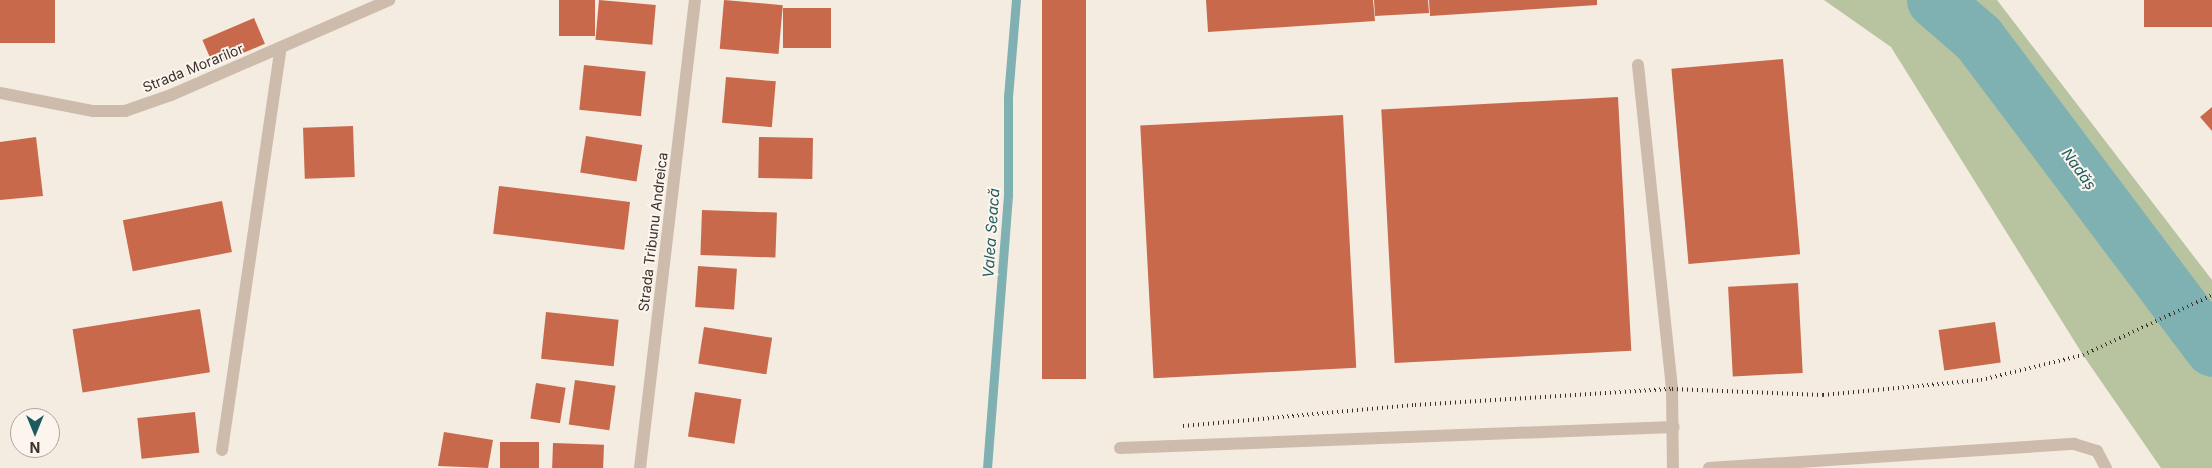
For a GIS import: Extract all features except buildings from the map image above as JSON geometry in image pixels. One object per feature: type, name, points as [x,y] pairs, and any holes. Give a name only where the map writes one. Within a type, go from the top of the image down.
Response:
[{"type":"street","name":"Strada Morarilor","points":[[0,93],[93,111],[125,111],[389,0]]},
{"type":"street","name":"Strada Tribunu Andreica","points":[[640,468],[695,0]]},
{"type":"street","points":[[222,450],[281,47]]},
{"type":"street","points":[[1638,65],[1674,427],[1674,468]]},
{"type":"street","points":[[1120,448],[1674,427]]},
{"type":"street","points":[[1709,468],[2074,444],[2097,451],[2106,468]]},
{"type":"green space","points":[[1824,0],[1997,0],[2212,280],[2212,468],[2161,468],[2083,355],[1891,47]]},
{"type":"waterway","name":"Valea Seacă","points":[[987,468],[1008,195],[1008,97],[1016,0]]},
{"type":"waterway","name":"Nadăș","points":[[1934,0],[1978,38],[2212,349]]},
{"type":"railway","points":[[1183,426],[1415,405],[1672,389],[1823,395],[1981,380],[2083,355],[2212,295]]}]
